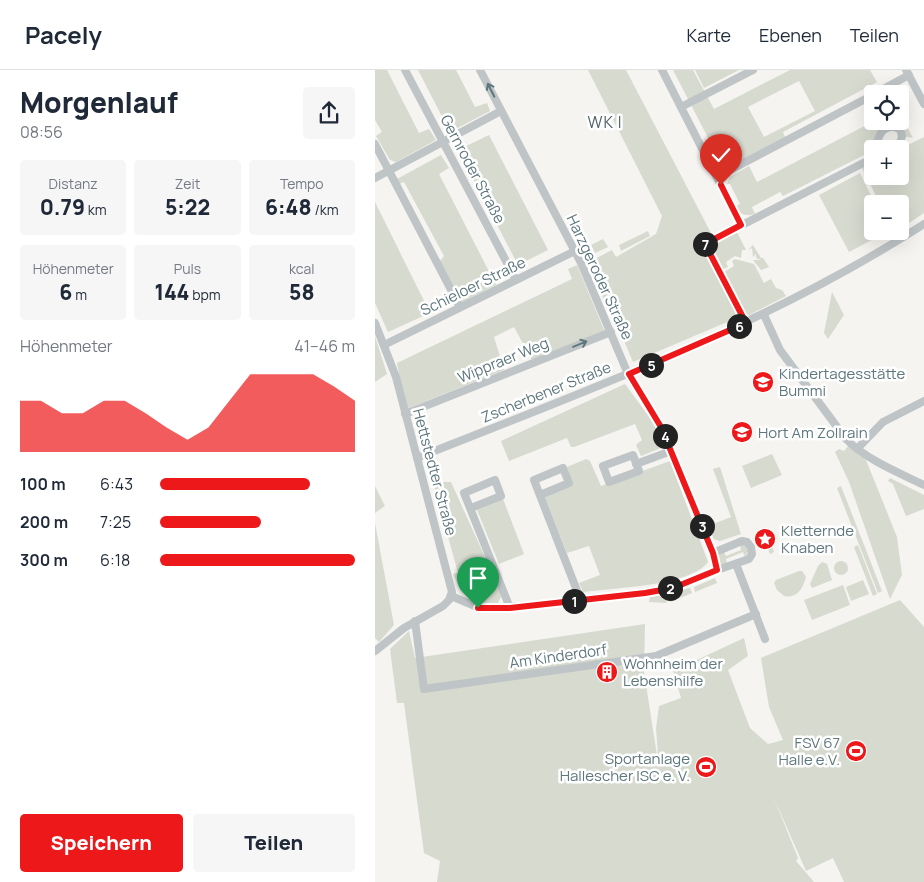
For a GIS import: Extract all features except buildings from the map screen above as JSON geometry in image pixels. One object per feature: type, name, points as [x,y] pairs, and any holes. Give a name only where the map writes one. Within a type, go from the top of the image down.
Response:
[{"type":"street","name":"Gernroder Straße","points":[[405,70],[516,280]]},
{"type":"street","name":"Harzgeroder Straße","points":[[480,70],[575,251],[629,374],[661,427],[713,553],[717,570]]},
{"type":"street","points":[[662,70],[741,225]]},
{"type":"street","points":[[681,107],[753,70]]},
{"type":"street","points":[[887,85],[907,72],[924,104]]},
{"type":"street","points":[[717,177],[864,99]]},
{"type":"street","points":[[375,178],[501,111]]},
{"type":"street","points":[[878,140],[880,133],[886,127],[893,126],[900,129],[901,140]]},
{"type":"street","points":[[375,144],[460,307]]},
{"type":"street","points":[[746,323],[705,244],[864,163]]},
{"type":"street","name":"Zscherbener Straße","points":[[417,458],[629,374],[764,315],[861,263],[924,224]]},
{"type":"street","name":"Schieloer Straße","points":[[384,345],[575,251]]},
{"type":"street","points":[[764,315],[780,350],[837,427],[857,449],[887,468],[924,485]]},
{"type":"street","name":"Hettstedter Straße","points":[[375,323],[384,345],[405,414],[451,586],[451,596]]},
{"type":"street","name":"Wippraer Weg","points":[[405,414],[611,332]]},
{"type":"street","points":[[857,449],[883,422],[924,401]]},
{"type":"street","points":[[636,464],[671,451]]},
{"type":"street","points":[[633,455],[636,464],[639,471],[609,482],[603,466],[633,455]]},
{"type":"street","points":[[540,495],[569,483],[563,468],[534,480],[581,601]]},
{"type":"street","points":[[471,508],[501,496],[495,480],[464,492],[510,608]]},
{"type":"street","points":[[375,651],[415,621],[443,606],[451,596],[478,608],[510,608],[581,601],[673,588],[749,559],[752,554],[751,547],[747,542],[742,541],[713,553]]},
{"type":"street","points":[[737,564],[765,639]]},
{"type":"street","name":"Am Kinderdorf","points":[[415,621],[424,689],[656,656],[756,614]]},
{"type":"shaded area","points":[[375,70],[387,70],[419,133],[429,129],[436,140],[396,162],[390,160],[376,136],[382,132],[375,120]]},
{"type":"shaded area","points":[[418,70],[456,70],[475,107],[487,103],[490,111],[450,132]]},
{"type":"shaded area","points":[[588,70],[626,70],[712,235],[701,241],[739,317],[633,362],[619,329],[616,330],[589,262],[612,250],[616,257],[656,234],[662,216]]},
{"type":"shaded area","points":[[673,70],[693,70],[714,109],[790,70],[870,70],[877,82],[871,85],[864,85],[864,89],[783,132],[785,137],[726,168],[714,162],[719,159]],"holes":[[[799,81],[815,111],[764,137],[748,107]]]},
{"type":"shaded area","points":[[695,70],[739,70],[704,88]]},
{"type":"shaded area","points":[[864,126],[864,130],[884,130],[878,140],[864,140],[864,155],[783,196],[780,192],[752,207],[755,214],[749,215],[739,212],[735,207],[740,204],[730,184],[727,184],[730,177],[749,166],[757,182]]},
{"type":"shaded area","points":[[900,130],[909,130],[913,138],[902,136]]},
{"type":"shaded area","points":[[489,135],[548,250],[518,265],[458,150]]},
{"type":"shaded area","points":[[924,137],[924,213],[909,223],[909,195],[876,195],[870,185],[909,185],[909,144]]},
{"type":"shaded area","points":[[441,155],[449,168],[439,174],[496,285],[461,303],[439,262],[444,256],[404,182],[399,184],[397,179]]},
{"type":"shaded area","points":[[860,173],[864,185],[866,185],[871,195],[864,195],[864,240],[872,240],[849,252],[819,195]]},
{"type":"shaded area","points":[[375,202],[430,313],[388,332],[375,303]]},
{"type":"shaded area","points":[[736,230],[746,250],[742,250],[741,258],[735,256],[726,262],[728,267],[723,269],[711,244]]},
{"type":"shaded area","points":[[648,231],[650,236],[621,251],[619,245]]},
{"type":"shaded area","points":[[603,239],[608,247],[595,253],[591,245]]},
{"type":"shaded area","points":[[753,245],[769,267],[761,270],[753,260],[761,260],[756,258],[756,254],[753,257],[752,248],[748,250]]},
{"type":"shaded area","points":[[735,259],[754,264],[764,283],[771,279],[776,288],[782,290],[786,296],[747,316],[724,272],[734,266],[732,261]]},
{"type":"shaded area","points":[[577,265],[605,332],[532,360],[514,327],[494,337],[504,370],[406,409],[397,363],[572,279],[568,269]]},
{"type":"shaded area","points":[[832,292],[844,315],[828,339],[824,333]]},
{"type":"shaded area","points":[[375,336],[387,374],[375,382]]},
{"type":"shaded area","points":[[625,384],[650,418],[666,446],[641,456],[636,445],[642,440],[635,424],[574,447],[571,447],[567,438],[509,461],[501,441]]},
{"type":"shaded area","points":[[849,445],[866,460],[897,537],[902,575],[890,599],[849,482],[835,452],[839,449],[844,451]]},
{"type":"shaded area","points":[[772,454],[782,475],[751,488],[742,466]]},
{"type":"shaded area","points":[[586,459],[590,461],[601,486],[670,461],[708,562],[699,570],[669,581],[583,592],[579,583],[600,575],[589,546],[567,553],[544,495],[573,484],[567,467]]},
{"type":"shaded area","points":[[720,467],[741,534],[720,541],[714,539],[708,526],[731,517],[713,469]]},
{"type":"shaded area","points":[[890,478],[924,495],[924,509],[906,516],[893,484],[888,481]]},
{"type":"shaded area","points":[[433,482],[451,482],[498,586],[501,597],[498,603],[490,604],[476,601],[456,581],[453,574],[458,573]]},
{"type":"shaded area","points":[[375,486],[385,506],[375,513]]},
{"type":"shaded area","points":[[841,486],[882,591],[878,593],[837,488]]},
{"type":"shaded area","points":[[503,499],[524,554],[499,564],[477,510]]},
{"type":"shaded area","points":[[375,523],[394,625],[379,642],[375,638]]},
{"type":"shaded area","points":[[766,528],[774,552],[770,554],[760,530]]},
{"type":"shaded area","points":[[741,544],[746,545],[749,550],[745,557],[743,552],[726,559],[727,563],[722,565],[720,563],[719,555],[724,552],[726,556],[741,550]]},
{"type":"shaded area","points":[[858,545],[877,594],[873,596],[854,547]]},
{"type":"shaded area","points":[[841,561],[846,563],[848,568],[846,573],[841,575],[836,573],[834,568],[836,563]]},
{"type":"shaded area","points":[[822,562],[827,564],[832,580],[812,588],[810,584],[818,566]]},
{"type":"shaded area","points":[[802,571],[806,577],[801,589],[793,596],[784,596],[777,590],[774,583],[776,580]]},
{"type":"shaded area","points":[[715,578],[717,583],[695,592],[694,587]]},
{"type":"shaded area","points":[[863,580],[869,594],[851,601],[846,587]]},
{"type":"shaded area","points":[[843,585],[850,605],[812,620],[804,600]]},
{"type":"shaded area","points":[[690,588],[692,593],[670,602],[667,594]]},
{"type":"shaded area","points":[[664,595],[667,602],[665,603],[649,602],[650,597]]},
{"type":"shaded area","points":[[900,600],[924,627],[924,882],[844,882],[833,858],[806,871],[773,796],[798,858],[796,861],[814,882],[437,882],[440,861],[424,853],[404,703],[397,703],[390,649],[409,631],[415,658],[645,624],[644,672],[659,768],[656,728],[659,706],[681,698],[673,671],[744,638],[748,656],[728,670],[750,728],[768,744],[783,740],[769,707],[761,658]]},
{"type":"place","name":"Kindertagesstätte Bummi","points":[[763,382]]},
{"type":"place","name":"Hort Am Zollrain","points":[[742,432]]},
{"type":"place","name":"Kletternde Knaben","points":[[765,539]]},
{"type":"place","name":"Wohnheim der Lebenshilfe","points":[[607,672]]},
{"type":"place","name":"FSV 67 Halle e.V.","points":[[856,751]]},
{"type":"place","name":"Sportanlage Hallescher ISC e. V.","points":[[706,767]]},
{"type":"district","name":"WK I","points":[[605,122]]},
{"type":"route","points":[[478,608],[510,608],[645,593],[673,588],[717,570],[713,553],[661,427],[629,374],[746,323],[705,244],[741,225],[721,185]]}]
